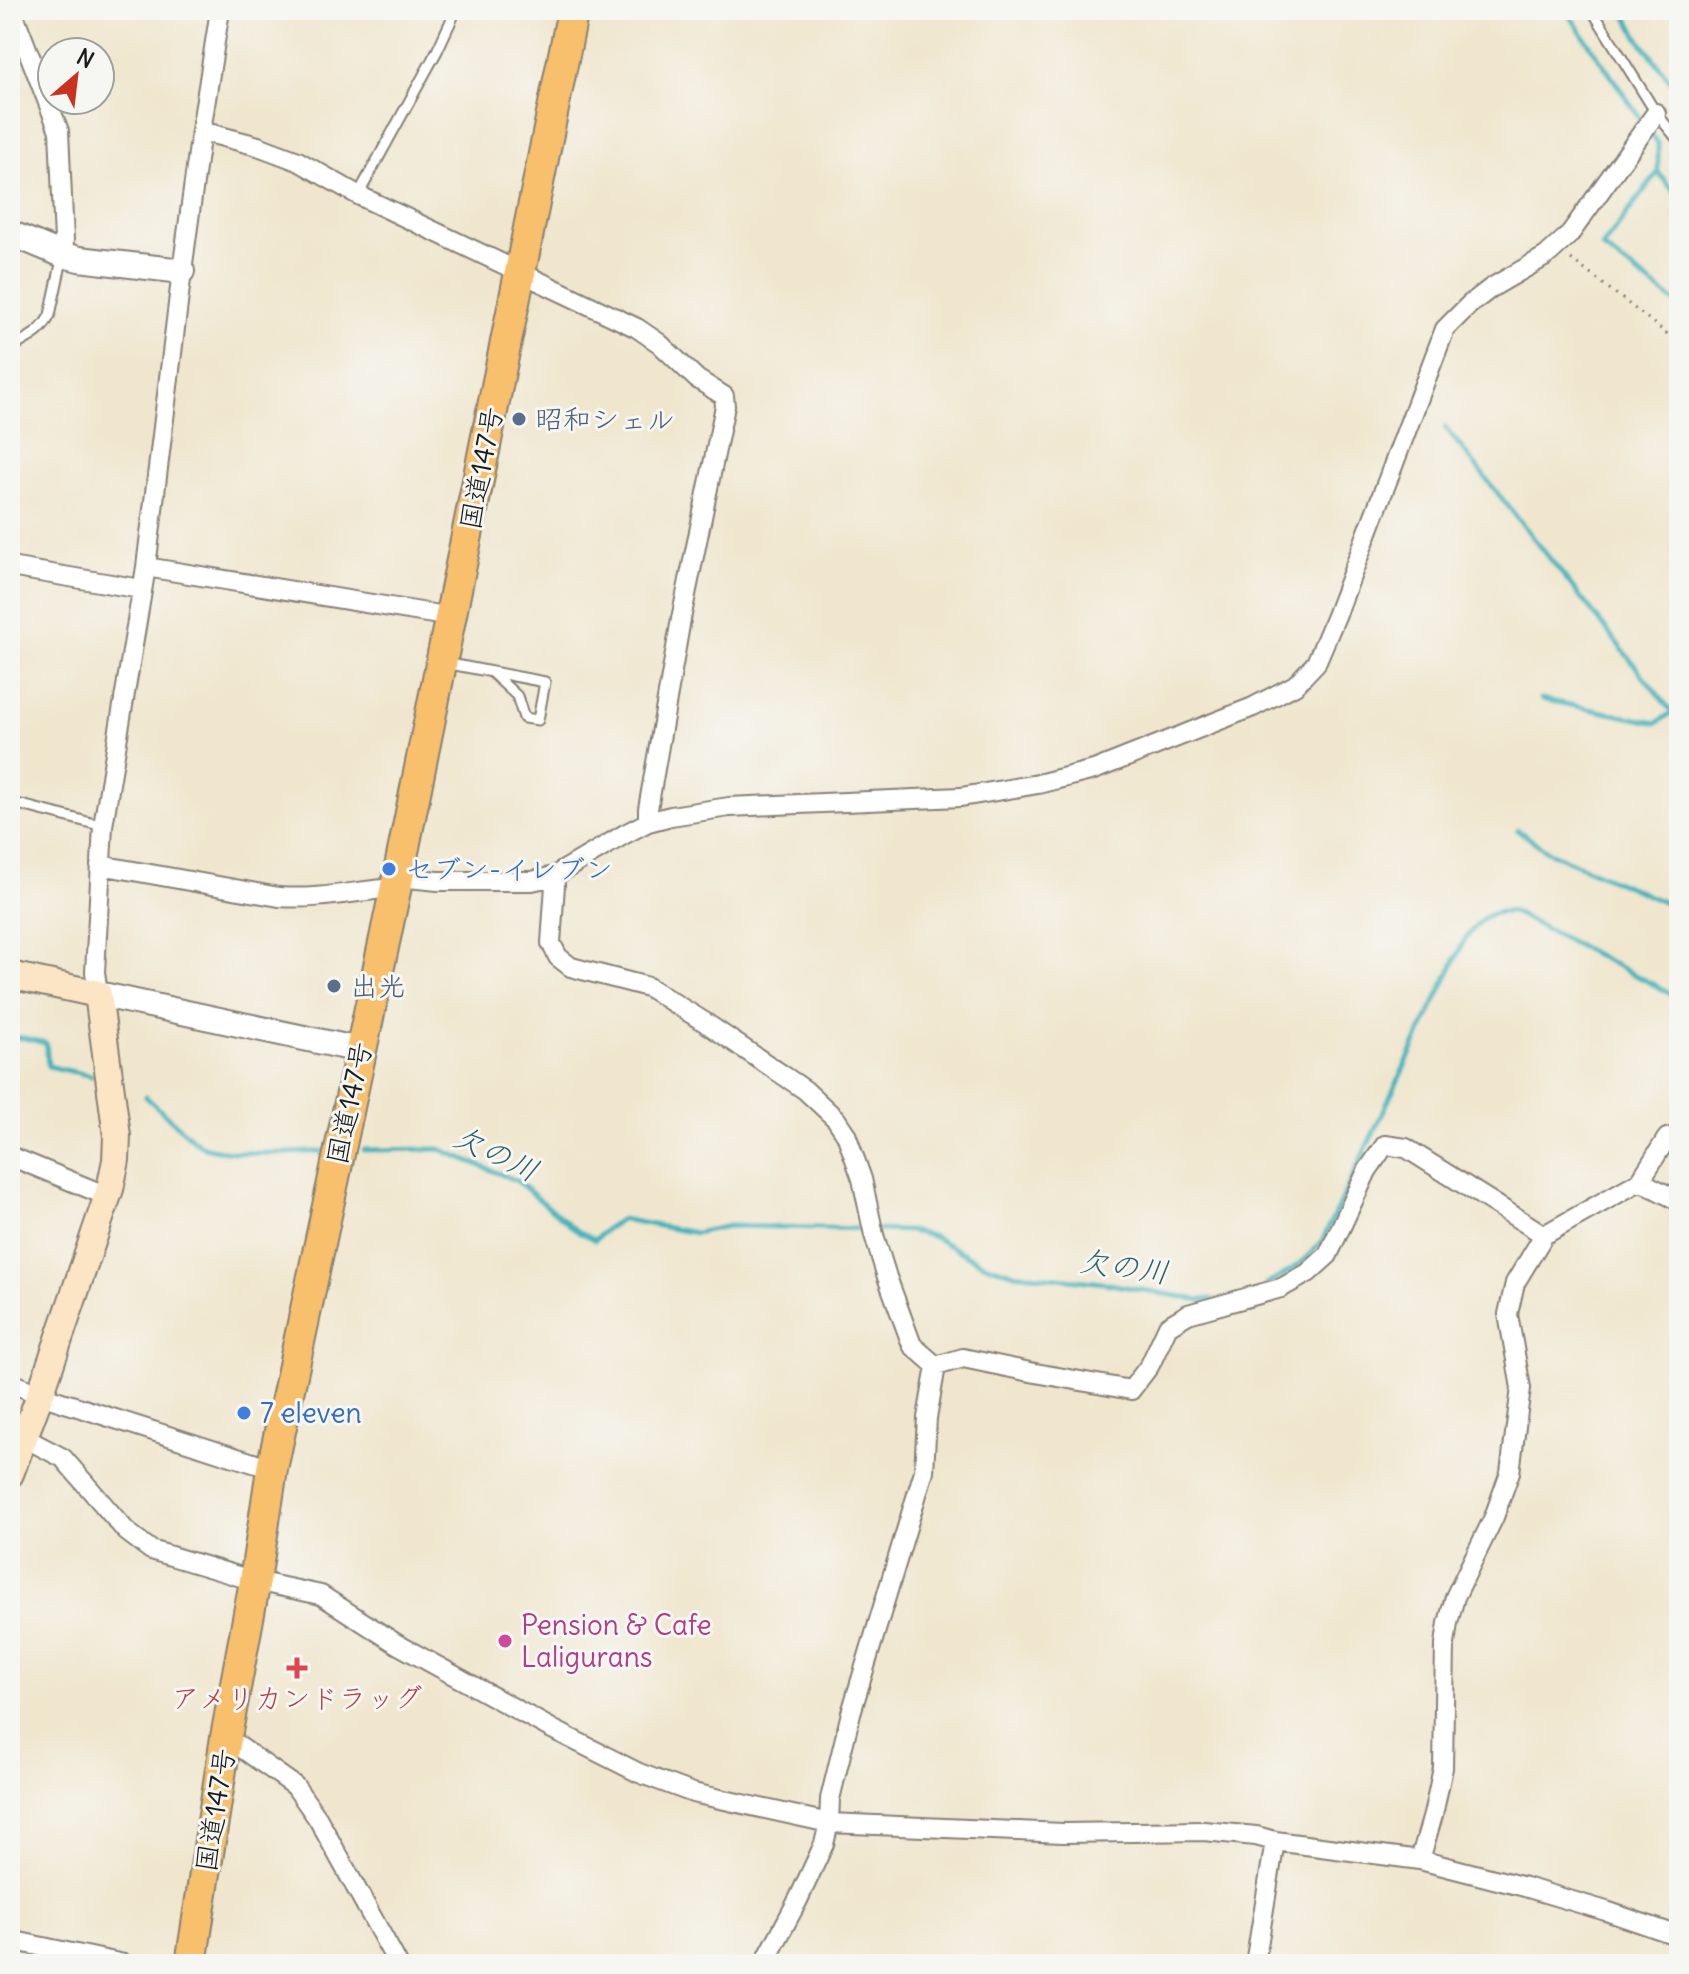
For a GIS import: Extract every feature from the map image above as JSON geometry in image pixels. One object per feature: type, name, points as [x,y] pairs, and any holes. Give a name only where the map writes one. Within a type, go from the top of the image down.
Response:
[{"type":"highway","name":"国道147号","points":[[191,1964],[272,1469],[451,617],[573,10]]},
{"type":"main road","points":[[10,975],[98,994],[117,1136],[116,1160],[107,1196],[10,1474]]},
{"type":"street","points":[[12,10],[59,131],[63,255]]},
{"type":"street","points":[[220,10],[182,271],[146,567],[103,826],[95,972],[98,994],[360,1050]]},
{"type":"street","points":[[100,865],[279,897],[308,898],[396,882],[532,881],[554,876],[648,822],[671,816],[729,807],[961,797],[1038,784],[1094,770],[1253,707],[1295,685],[1316,663],[1445,329],[1491,288],[1546,256],[1569,235],[1656,113]]},
{"type":"street","points":[[201,131],[258,146],[298,161],[358,195],[646,332],[690,373],[724,396],[725,406],[676,648],[648,822]]},
{"type":"street","points":[[10,233],[79,259],[182,271]]},
{"type":"street","points":[[10,567],[141,589]]},
{"type":"street","points":[[146,567],[451,617]]},
{"type":"street","points":[[554,876],[551,943],[558,957],[571,967],[648,987],[805,1090],[836,1119],[846,1134],[862,1179],[874,1235],[912,1345],[936,1366]]},
{"type":"street","points":[[1420,1860],[1443,1768],[1448,1623],[1455,1597],[1494,1517],[1510,1472],[1521,1388],[1508,1314],[1515,1283],[1544,1235],[1640,1181],[1667,1138],[1679,1135]]},
{"type":"street","points":[[936,1366],[963,1358],[1131,1390],[1150,1365],[1168,1326],[1188,1314],[1281,1288],[1308,1273],[1328,1255],[1367,1171],[1385,1145],[1406,1148],[1544,1235]]},
{"type":"street","points":[[10,1156],[107,1196]]},
{"type":"street","points":[[1640,1181],[1679,1201]]},
{"type":"street","points":[[764,1964],[824,1844],[830,1799],[851,1713],[924,1471],[927,1418],[936,1366]]},
{"type":"street","points":[[10,1382],[40,1395],[272,1469]]},
{"type":"street","points":[[23,1437],[63,1458],[126,1531],[151,1550],[255,1581],[321,1595],[397,1644],[586,1747],[639,1773],[693,1793],[829,1823],[1063,1833],[1204,1831],[1256,1836],[1420,1860],[1525,1887],[1679,1936]]},
{"type":"street","points":[[226,1737],[295,1786],[318,1819],[398,1964]]},
{"type":"street","points":[[1255,1964],[1275,1841]]},
{"type":"street","points":[[10,1940],[124,1964]]},
{"type":"lane","points":[[358,195],[437,51],[456,10]]},
{"type":"lane","points":[[1592,10],[1656,113],[1679,141]]},
{"type":"lane","points":[[10,350],[31,338],[46,324],[63,255]]},
{"type":"lane","points":[[441,662],[545,682],[538,720],[524,718],[517,696],[491,672]]},
{"type":"lane","points":[[10,802],[103,826]]},
{"type":"path","points":[[1557,246],[1679,343]]},
{"type":"waterway","points":[[1566,10],[1658,144],[1658,172],[1679,198]]},
{"type":"waterway","points":[[1623,10],[1641,42],[1679,92]]},
{"type":"waterway","points":[[1658,172],[1602,247],[1679,305]]},
{"type":"waterway","points":[[1445,427],[1672,712],[1679,713]]},
{"type":"waterway","points":[[1541,699],[1657,723],[1672,712]]},
{"type":"waterway","points":[[1518,830],[1547,851],[1679,909]]},
{"type":"waterway","name":"欠の川","points":[[1267,1284],[1298,1265],[1323,1239],[1463,943],[1483,918],[1513,912],[1668,992],[1679,1002]]},
{"type":"waterway","name":"欠の川","points":[[10,1037],[46,1043],[48,1066],[92,1076]]},
{"type":"waterway","name":"欠の川","points":[[146,1097],[199,1145],[211,1149],[261,1153],[326,1151]]},
{"type":"waterway","name":"欠の川","points":[[364,1150],[440,1149],[517,1181],[576,1230],[595,1240],[622,1219],[695,1233],[729,1226],[867,1229]]},
{"type":"waterway","name":"欠の川","points":[[877,1230],[910,1231],[932,1236],[981,1263],[1012,1273],[1104,1283],[1199,1300],[1212,1299]]},
{"type":"place","name":"昭和シェル","points":[[519,419]]},
{"type":"place","name":"セブン-イレブン","points":[[389,869]]},
{"type":"place","name":"出光","points":[[334,986]]},
{"type":"place","name":"7 eleven","points":[[244,1413]]},
{"type":"place","name":"Pension & Cafe Laligurans","points":[[505,1641]]},
{"type":"place","name":"アメリカンドラッグ","points":[[297,1668]]}]
